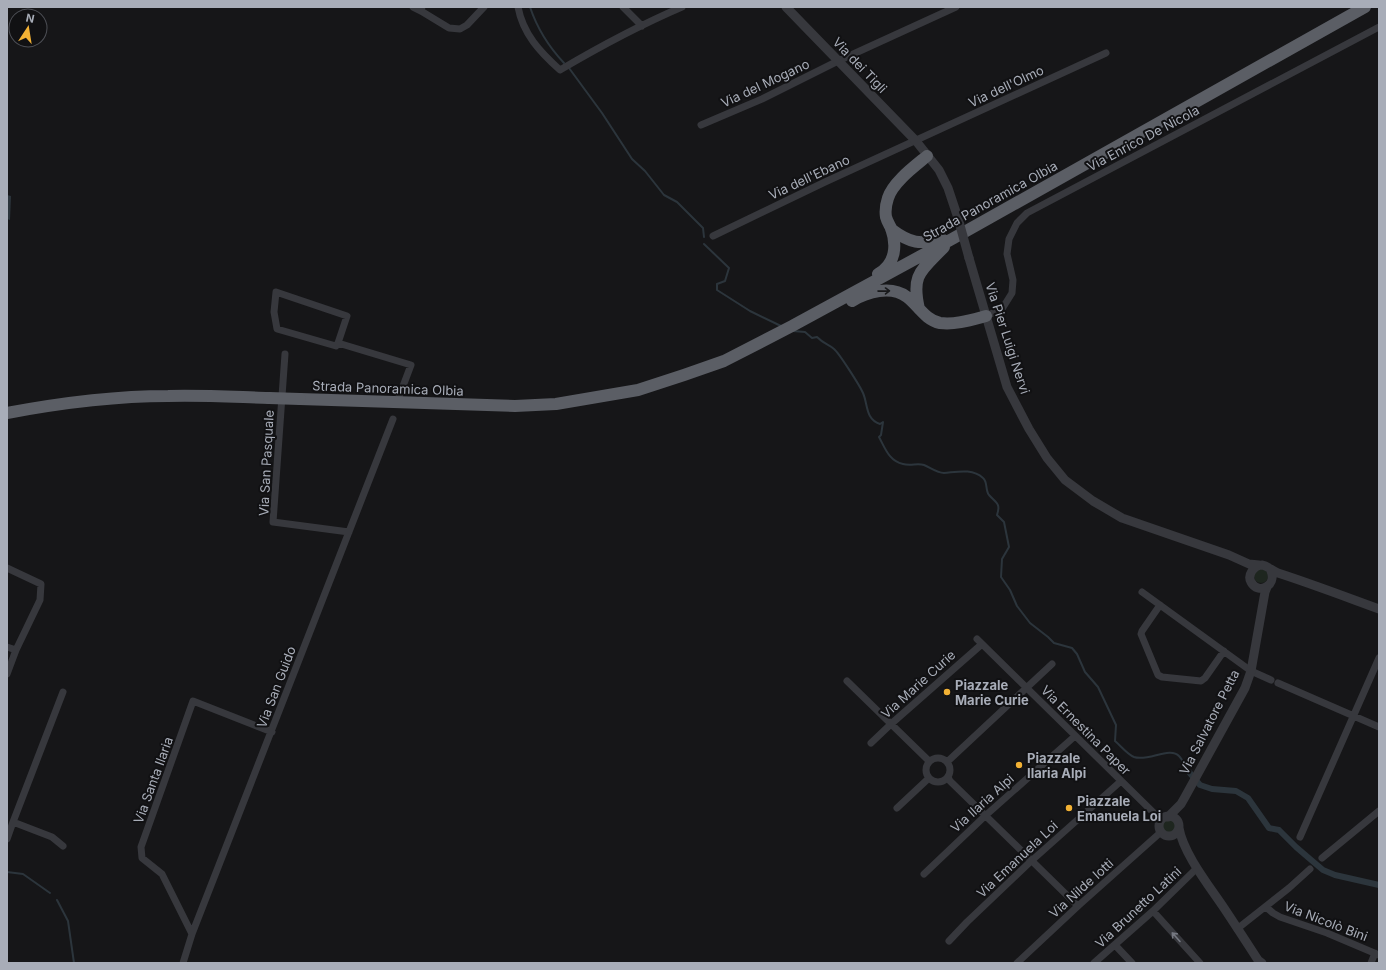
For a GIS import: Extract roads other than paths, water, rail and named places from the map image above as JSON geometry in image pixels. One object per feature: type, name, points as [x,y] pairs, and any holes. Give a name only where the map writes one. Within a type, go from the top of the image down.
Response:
[{"type":"highway","name":"Strada Panoramica Olbia","points":[[7,413],[121,397],[169,396],[269,398],[515,406],[556,404],[638,390],[684,376],[724,361],[758,344],[952,239],[1365,7]]},
{"type":"highway","points":[[834,303],[844,292],[884,271],[892,259],[895,248],[891,229],[886,218],[888,197],[895,185],[928,156]]},
{"type":"highway","points":[[891,229],[903,238],[914,242],[952,239]]},
{"type":"highway","points":[[919,309],[915,293],[916,282],[922,270],[952,239]]},
{"type":"highway","points":[[820,311],[833,312],[858,297],[877,291],[894,291],[907,297],[929,318],[943,323],[967,321],[986,316]]},
{"type":"street","points":[[413,7],[421,9],[449,28],[460,29],[467,25],[484,7]]},
{"type":"street","points":[[518,7],[523,25],[532,40],[560,70],[592,51],[654,19],[682,7]]},
{"type":"street","points":[[622,7],[642,26]]},
{"type":"street","name":"Via dei Tigli","points":[[786,7],[916,141]]},
{"type":"street","name":"Via del Mogano","points":[[701,125],[762,99],[838,61],[956,7]]},
{"type":"street","name":"Via Enrico De Nicola","points":[[986,316],[1002,309],[1012,293],[1013,280],[1007,254],[1009,239],[1017,223],[1027,213],[1379,27]]},
{"type":"street","name":"Via dell'Olmo","points":[[916,141],[1106,53]]},
{"type":"street","name":"Via Pier Luigi Nervi","points":[[916,141],[939,170],[948,188],[1007,387],[1029,429],[1047,458],[1065,480],[1093,501],[1122,518],[1229,555],[1249,564],[1259,565]]},
{"type":"street","name":"Via dell'Ebano","points":[[713,236],[916,141]]},
{"type":"street","points":[[338,343],[347,316],[276,292],[274,312],[276,329],[336,346],[338,343],[411,365],[397,402]]},
{"type":"street","name":"Via San Pasquale","points":[[285,354],[273,522],[349,532]]},
{"type":"street","name":"Via San Guido","points":[[183,963],[192,934],[393,419]]},
{"type":"street","name":"Via Pier Luigi Nervi","points":[[1229,555],[1239,562],[1250,575]]},
{"type":"street","points":[[1272,574],[1270,585],[1263,588],[1256,587],[1251,582],[1250,575],[1253,569],[1259,565],[1266,566],[1272,574],[1299,579],[1379,609]]},
{"type":"street","points":[[7,568],[41,584],[40,600],[16,650],[7,674]]},
{"type":"street","name":"Via Salvatore Petta","points":[[1164,818],[1181,804],[1245,688],[1251,671],[1263,588]]},
{"type":"street","points":[[1142,592],[1251,671],[1379,727]]},
{"type":"street","points":[[1160,605],[1141,634],[1158,675],[1162,677],[1201,681],[1205,678],[1224,652]]},
{"type":"street","name":"Via Ernestina Paper","points":[[980,641],[1121,781],[1164,818]]},
{"type":"street","name":"Via Marie Curie","points":[[871,743],[980,641]]},
{"type":"street","points":[[7,647],[16,650]]},
{"type":"street","points":[[1300,837],[1379,658]]},
{"type":"street","points":[[947,762],[1052,664]]},
{"type":"street","points":[[847,681],[929,761]]},
{"type":"street","points":[[7,839],[63,692]]},
{"type":"street","name":"Via Santa Ilaria","points":[[192,934],[162,874],[142,858],[141,847],[193,701],[272,732]]},
{"type":"street","name":"Via Ilaria Alpi","points":[[924,874],[985,816],[1075,736]]},
{"type":"street","points":[[942,758],[947,762],[950,771],[948,777],[943,781],[938,782],[929,778],[925,771],[926,765],[929,761],[942,758]]},
{"type":"street","points":[[948,777],[950,781],[985,816],[1078,906]]},
{"type":"street","points":[[897,808],[929,778]]},
{"type":"street","name":"Via Emanuela Loi","points":[[949,941],[1032,861],[1121,781]]},
{"type":"street","name":"Via Salvatore Petta","points":[[1185,797],[1181,808],[1179,826],[1183,844],[1237,929],[1258,960],[1262,963]]},
{"type":"street","points":[[1322,858],[1378,812]]},
{"type":"street","points":[[1164,818],[1176,819],[1179,826],[1176,834],[1165,834],[1159,825],[1164,818]]},
{"type":"street","points":[[13,822],[52,837],[62,846]]},
{"type":"street","name":"Via Salvatore Petta","points":[[1165,834],[1183,844]]},
{"type":"street","name":"Via Nilde Iotti","points":[[1017,963],[1078,906],[1165,834]]},
{"type":"street","name":"Via Brunetto Latini","points":[[1094,963],[1197,868]]},
{"type":"street","points":[[1237,929],[1266,907],[1310,869]]},
{"type":"street","name":"Via Nicolò Bini","points":[[1266,907],[1280,917],[1327,932],[1377,954]]},
{"type":"street","points":[[1152,911],[1200,963]]},
{"type":"street","points":[[1115,945],[1132,963]]},
{"type":"street","points":[[1371,963],[1377,954]]},
{"type":"waterway","points":[[530,7],[544,37],[564,63]]},
{"type":"waterway","points":[[569,68],[602,113],[632,159],[645,171],[664,195],[677,202],[703,228],[704,237]]},
{"type":"waterway","points":[[704,244],[729,268],[725,281],[717,284],[717,290],[750,311],[781,326]]},
{"type":"waterway","points":[[793,331],[805,332],[812,338],[817,337],[837,352],[861,389],[865,397],[869,415],[875,422],[880,424],[883,422],[881,435],[879,437],[888,454],[894,460],[906,465],[924,465],[941,473],[974,473],[985,480],[988,493],[998,506],[997,515],[1004,522],[1009,547],[1002,559],[1001,577],[1010,590],[1017,606],[1030,623],[1054,643],[1072,648],[1077,654],[1085,672],[1098,687],[1116,725],[1115,741],[1126,752],[1131,756],[1140,758],[1146,758],[1164,753],[1175,753],[1179,756],[1189,772]]},
{"type":"waterway","points":[[1189,772],[1200,785],[1212,789],[1236,791],[1248,798],[1269,828],[1279,830],[1323,870],[1335,875],[1379,885]]},
{"type":"waterway","points":[[7,872],[23,874],[50,893]]},
{"type":"waterway","points":[[57,900],[68,921],[74,963]]},
{"type":"place","name":"Piazzale Marie Curie","points":[[947,692]]},
{"type":"place","name":"Piazzale Ilaria Alpi","points":[[1019,765]]},
{"type":"place","name":"Piazzale Emanuela Loi","points":[[1069,808]]}]
